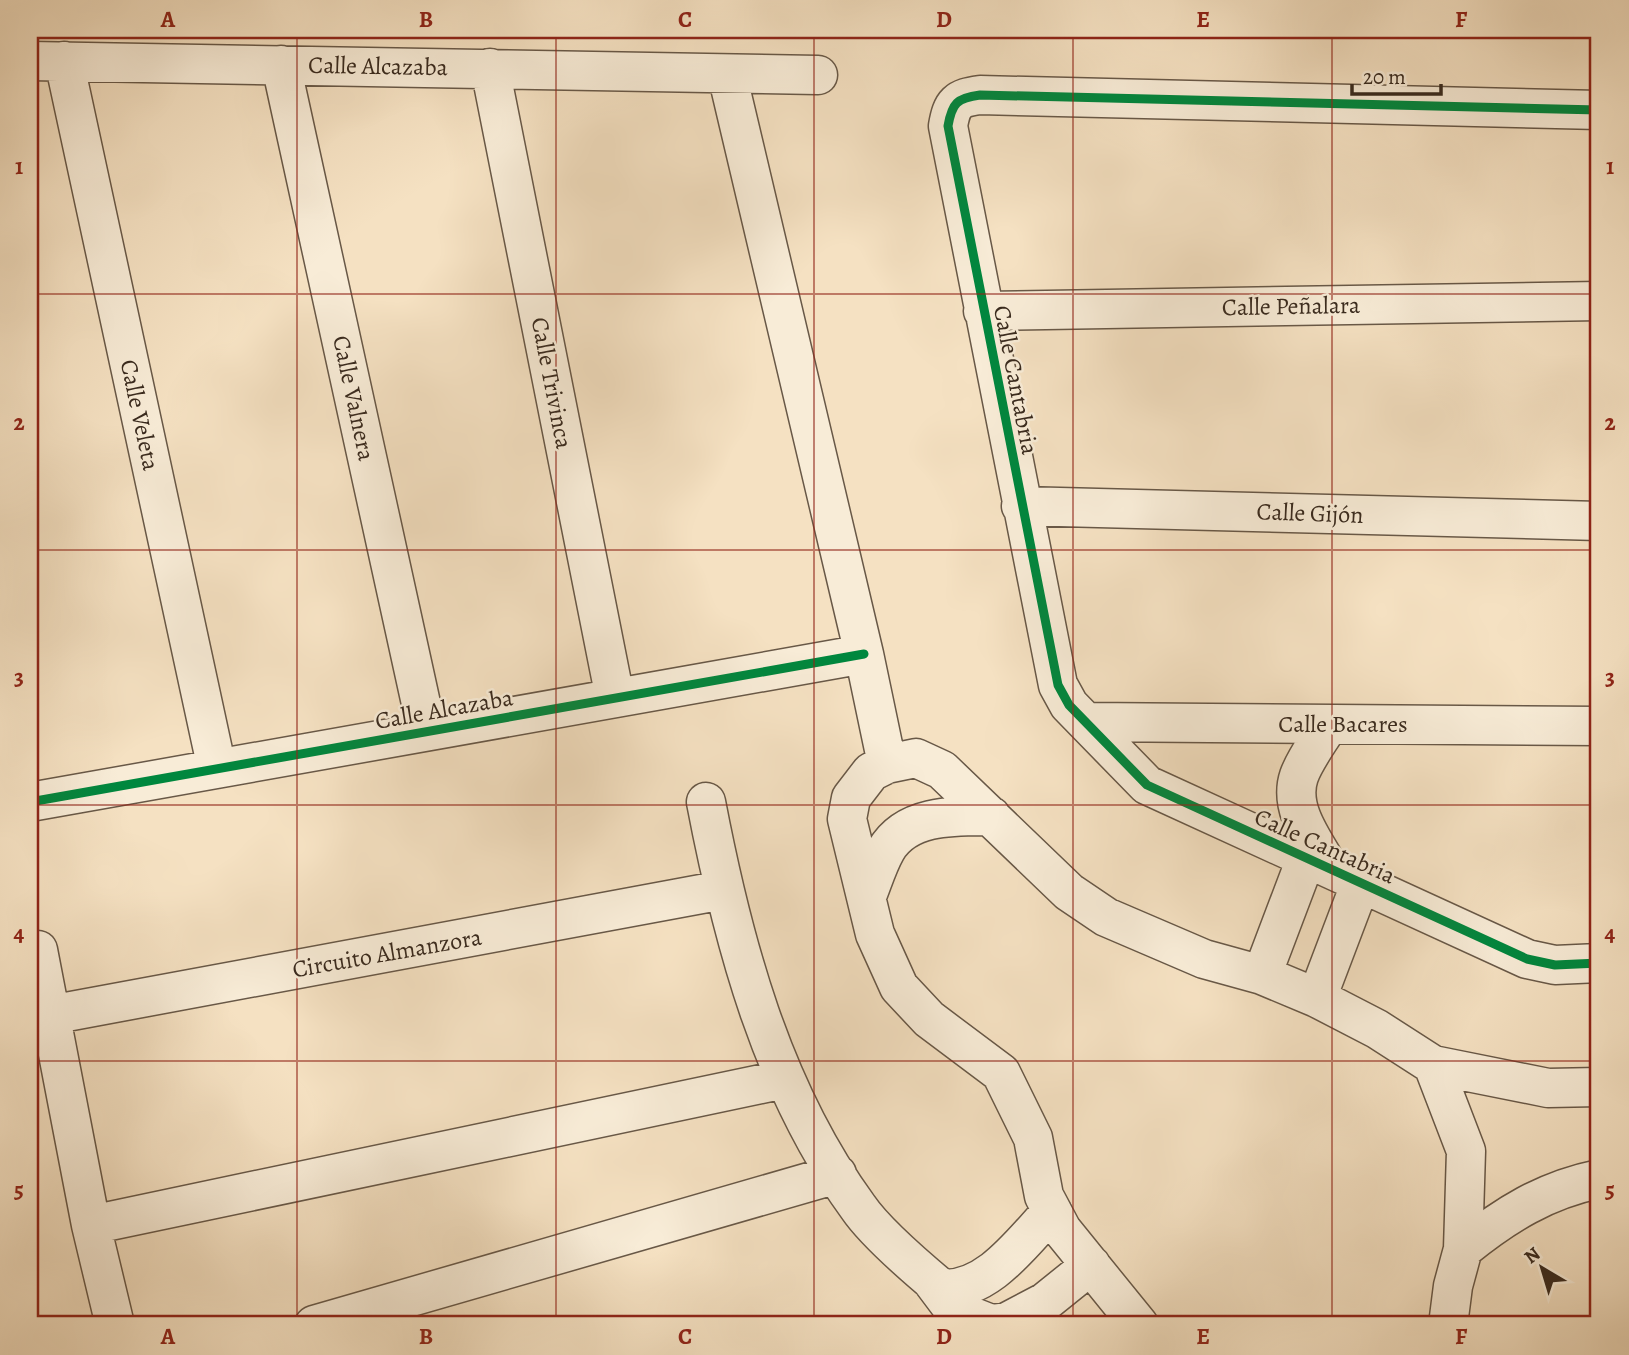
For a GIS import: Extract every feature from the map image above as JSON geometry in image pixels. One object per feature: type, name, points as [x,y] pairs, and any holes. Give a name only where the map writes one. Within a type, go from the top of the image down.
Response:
[{"type":"street","name":"Calle Alcazaba","points":[[47,61],[818,75]]},
{"type":"street","name":"Calle Veleta","points":[[47,61],[217,769]]},
{"type":"street","name":"Calle Valnera","points":[[281,65],[427,731]]},
{"type":"street","name":"Calle Trivinca","points":[[490,68],[615,698]]},
{"type":"street","points":[[727,74],[864,654],[887,764]]},
{"type":"street","name":"Calle Cantabria","points":[[1599,110],[980,95],[961,98],[952,106],[948,126],[1058,685],[1069,705],[1147,785],[1527,959],[1555,965],[1599,963]]},
{"type":"street","name":"Calle Peñalara","points":[[983,311],[1599,301]]},
{"type":"street","name":"Calle Gijón","points":[[1021,506],[1599,521]]},
{"type":"street","name":"Calle Alcazaba","points":[[30,802],[864,654]]},
{"type":"street","name":"Calle Bacares","points":[[1086,722],[1599,726]]},
{"type":"street","points":[[1329,724],[1299,776],[1296,793],[1298,810],[1332,868]]},
{"type":"street","points":[[1139,1325],[1062,1230],[1044,1195],[1033,1138],[1001,1073],[929,1019],[899,987],[875,934],[847,819],[851,798],[871,772],[887,764],[916,758],[942,770],[1069,892],[1106,917],[1204,958],[1262,975],[1317,998],[1377,1029],[1433,1065],[1548,1088],[1599,1087]]},
{"type":"street","points":[[706,802],[723,890],[749,980],[785,1079],[818,1146],[859,1209],[942,1289],[961,1290],[976,1283],[1000,1265],[1052,1211]]},
{"type":"street","points":[[867,896],[888,848],[911,829],[937,817],[991,816]]},
{"type":"street","name":"Calle Cantabria","points":[[1262,975],[1332,868]]},
{"type":"street","name":"Calle Cantabria","points":[[1317,998],[1332,868]]},
{"type":"street","name":"Circuito Almanzora","points":[[50,1015],[723,890]]},
{"type":"street","points":[[38,950],[91,1225],[115,1325]]},
{"type":"street","points":[[1433,1065],[1466,1151],[1463,1250],[1453,1286],[1448,1325]]},
{"type":"street","points":[[91,1225],[785,1079]]},
{"type":"street","points":[[314,1325],[837,1174]]},
{"type":"street","points":[[1463,1250],[1499,1219],[1538,1197],[1599,1179]]},
{"type":"street","points":[[932,1281],[953,1309],[991,1324],[1007,1322],[1045,1302],[1091,1265]]},
{"type":"cycle path","points":[[1599,110],[980,95],[957,103],[951,112],[948,126],[1058,685],[1069,705],[1147,785],[1527,959],[1555,965],[1599,963]]},
{"type":"cycle path","points":[[30,802],[864,654]]}]
